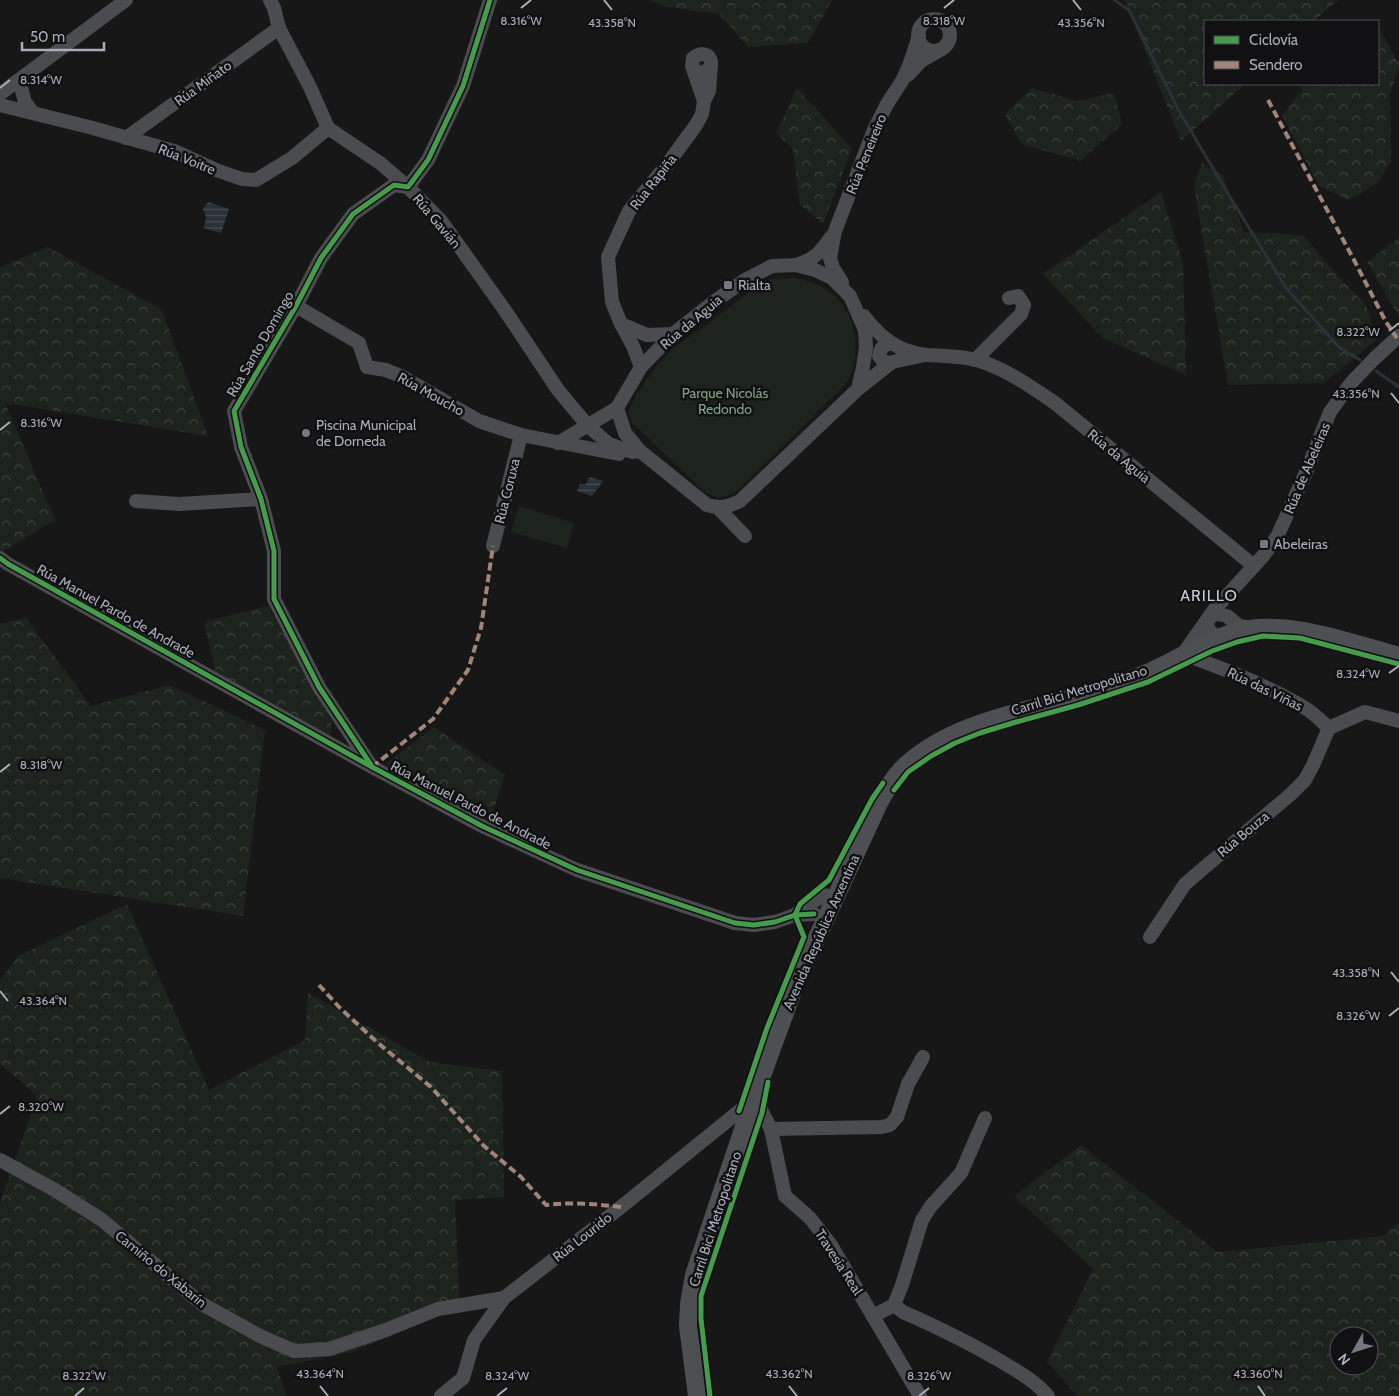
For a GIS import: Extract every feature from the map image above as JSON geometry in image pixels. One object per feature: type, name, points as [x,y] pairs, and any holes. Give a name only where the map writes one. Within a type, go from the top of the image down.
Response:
[{"type":"main road","name":"Avenida República Arxentina","points":[[697,1396],[688,1326],[688,1304],[704,1245],[753,1100],[820,917],[835,899],[888,787],[904,767],[917,755],[948,737],[1011,714],[1140,676],[1220,636],[1258,628],[1286,629],[1313,633],[1399,656]]},
{"type":"street","points":[[0,94],[126,0]]},
{"type":"street","points":[[270,0],[279,28],[310,87],[328,128]]},
{"type":"street","points":[[408,187],[428,160],[463,86],[490,0]]},
{"type":"street","name":"Rúa Peneireiro","points":[[796,265],[806,262],[822,252],[835,230],[874,130],[909,66],[920,29],[927,21],[936,19],[943,21],[950,32],[948,43],[944,48],[921,62],[902,81]]},
{"type":"street","name":"Rúa Miñato","points":[[126,138],[279,28]]},
{"type":"street","points":[[918,36],[925,48],[936,51],[944,48]]},
{"type":"street","name":"Rúa Rapiña","points":[[641,367],[612,302],[608,257],[629,211],[666,166],[702,114],[704,101],[709,91],[711,64],[709,57],[701,54],[696,55],[692,62],[704,101]]},
{"type":"street","points":[[19,80],[25,102],[33,113]]},
{"type":"street","name":"Rúa Voitre","points":[[0,105],[174,151],[216,170],[242,179],[256,180],[292,158],[328,128]]},
{"type":"street","name":"Rúa Gavián","points":[[328,128],[380,163],[408,187],[442,222],[504,309],[558,390],[588,426]]},
{"type":"street","name":"Rúa Santo Domingo","points":[[372,767],[319,688],[274,599],[274,551],[261,499],[241,447],[234,411],[296,306],[321,258],[353,214],[394,185],[408,187]]},
{"type":"street","name":"Rúa Peneireiro","points":[[835,230],[830,258],[833,268],[852,299]]},
{"type":"street","name":"Rúa da Aguia","points":[[618,408],[641,367],[673,334],[745,280],[772,266],[796,265],[815,270],[832,278],[852,299],[874,330],[890,343],[906,350],[925,354],[976,360],[1008,373],[1028,384],[1055,403],[1254,566]]},
{"type":"street","points":[[976,360],[1021,314],[1024,305],[1018,296],[1009,298]]},
{"type":"street","name":"Rúa da Aguia","points":[[852,299],[865,330],[866,347],[858,388]]},
{"type":"street","name":"Rúa Moucho","points":[[296,306],[359,343],[367,367],[386,370],[403,377],[479,421],[521,435],[645,454]]},
{"type":"street","points":[[621,324],[647,335],[673,334]]},
{"type":"street","name":"Rúa de Abeleiras","points":[[1209,618],[1277,537],[1330,412],[1351,383],[1399,336]]},
{"type":"street","points":[[890,343],[882,347],[879,356],[883,361],[890,364]]},
{"type":"street","name":"Rúa da Aguia","points":[[718,508],[740,501],[858,388],[890,364],[925,354]]},
{"type":"street","points":[[558,442],[618,408],[624,432],[645,454],[707,505],[718,508],[745,536]]},
{"type":"street","points":[[588,426],[609,444],[632,452],[645,454]]},
{"type":"street","name":"Rúa Coruxa","points":[[493,546],[521,435]]},
{"type":"street","points":[[136,501],[179,504],[261,499]]},
{"type":"street","name":"Rúa Manuel Pardo de Andrade","points":[[0,558],[372,767],[482,826],[577,870],[735,923],[754,925],[775,922],[795,915],[816,899]]},
{"type":"street","name":"Rúa de Abeleiras","points":[[1220,636],[1240,582]]},
{"type":"street","points":[[1220,636],[1210,631],[1207,626],[1209,618],[1217,614],[1227,616]]},
{"type":"street","name":"Avenida República Arxentina","points":[[1227,616],[1239,626],[1258,628]]},
{"type":"street","name":"Avenida República Arxentina","points":[[1183,654],[1209,618]]},
{"type":"street","name":"Rúa das Viñas","points":[[1183,654],[1267,688],[1307,709],[1329,728]]},
{"type":"street","points":[[1329,728],[1365,712],[1399,721]]},
{"type":"street","name":"Rúa Bouza","points":[[1150,937],[1185,884],[1304,780],[1313,765],[1329,728]]},
{"type":"street","points":[[820,917],[811,907],[816,899],[825,895],[835,899]]},
{"type":"street","name":"Rúa Manuel Pardo de Andrade","points":[[795,915],[820,917]]},
{"type":"street","points":[[771,1130],[882,1127],[890,1125],[897,1117],[908,1084],[923,1057]]},
{"type":"street","name":"Travesía Real","points":[[753,1100],[760,1108],[771,1130],[785,1196],[810,1218],[830,1245],[920,1396]]},
{"type":"street","name":"Rúa Lourido","points":[[462,1396],[463,1378],[474,1340],[504,1298],[621,1207],[753,1100]]},
{"type":"street","points":[[873,1316],[894,1306],[922,1220],[931,1206],[961,1173],[985,1118]]},
{"type":"street","name":"Camiño do Xabarín","points":[[0,1160],[55,1190],[102,1220],[202,1304],[260,1336],[294,1351],[329,1349],[386,1330],[438,1308],[504,1298]]},
{"type":"street","points":[[894,1306],[972,1344],[1025,1375],[1048,1396]]},
{"type":"street","points":[[441,1396],[463,1378]]},
{"type":"green space","points":[[649,0],[832,0],[808,43],[748,47],[719,14],[667,7]]},
{"type":"green space","points":[[1125,0],[1338,0],[1315,20],[1204,20],[1204,85],[1244,85],[1181,141]]},
{"type":"green space","points":[[1379,29],[1399,67],[1390,93],[1391,161],[1379,182],[1349,200],[1319,186],[1282,115],[1301,92],[1303,85],[1379,85]]},
{"type":"green space","points":[[797,88],[852,149],[823,224],[800,205],[793,149],[776,133]]},
{"type":"green space","points":[[1032,88],[1077,101],[1114,93],[1122,124],[1080,161],[1022,144],[1005,114]]},
{"type":"green space","points":[[1202,163],[1223,176],[1244,232],[1303,235],[1333,271],[1366,305],[1377,339],[1324,383],[1228,385],[1194,186]]},
{"type":"green space","points":[[1161,192],[1183,263],[1186,375],[1103,338],[1043,274]]},
{"type":"green space","points":[[1399,238],[1399,317],[1367,262]]},
{"type":"green space","points":[[48,247],[162,310],[208,436],[5,403],[55,520],[2,552],[0,550],[0,267]]},
{"type":"green space","name":"Parque Nicolás Redondo","points":[[771,279],[802,279],[836,296],[846,309],[854,331],[856,343],[853,367],[843,387],[734,494],[718,498],[706,493],[632,423],[629,411],[635,396],[658,364],[674,347],[701,329],[759,284]]},
{"type":"green space","points":[[519,506],[574,523],[567,548],[511,532]]},
{"type":"green space","points":[[268,606],[332,719],[330,737],[216,673],[204,622]]},
{"type":"green space","points":[[26,618],[91,706],[169,685],[265,730],[243,916],[0,878],[0,624]]},
{"type":"green space","points":[[434,727],[505,775],[490,821],[386,764]]},
{"type":"green space","points":[[127,904],[209,1090],[305,1040],[308,993],[430,1062],[502,1071],[504,1197],[455,1200],[459,1299],[414,1325],[352,1352],[277,1367],[286,1396],[0,1396],[0,1203],[37,1096],[0,1063],[0,981],[18,956]]},
{"type":"green space","points":[[1081,1145],[1218,1252],[1383,1236],[1399,1223],[1399,1396],[1078,1396],[1047,1362],[1093,1269],[1014,1196]]},
{"type":"shaded area","points":[[208,202],[229,209],[221,233],[204,228],[206,217],[203,209]]},
{"type":"shaded area","points":[[590,477],[603,481],[592,496],[577,491],[580,484],[585,485]]},
{"type":"waterway","points":[[1114,0],[1129,10],[1179,111],[1286,288],[1339,347],[1360,360]]},
{"type":"waterway","points":[[1376,371],[1399,387]]},
{"type":"marked path","points":[[1268,100],[1386,322],[1397,338]]},
{"type":"marked path","points":[[372,767],[433,719],[468,670],[481,628],[493,546]]},
{"type":"marked path","points":[[319,985],[340,1008],[378,1043],[431,1087],[484,1146],[521,1177],[546,1205],[584,1204],[621,1207]]},
{"type":"cycle path","points":[[371,765],[319,687],[274,599],[274,551],[261,499],[241,447],[234,411],[296,306],[321,258],[353,214],[394,185],[408,187],[428,160],[463,86],[490,0]]},
{"type":"cycle path","points":[[0,558],[372,767],[482,826],[577,870],[735,923],[754,925],[775,922],[795,915],[814,914]]},
{"type":"cycle path","name":"Carril Bici Metropolitano","points":[[894,790],[908,772],[931,756],[955,743],[980,733],[1078,705],[1148,682],[1212,651],[1237,642],[1263,636],[1300,638],[1399,664]]},
{"type":"cycle path","points":[[739,1111],[767,1028],[804,937],[795,915],[800,904],[829,880],[872,799],[883,783]]},
{"type":"cycle path","name":"Carril Bici Metropolitano","points":[[710,1396],[701,1319],[701,1296],[762,1113],[768,1082]]},
{"type":"place","name":"Rialta","points":[[728,285]]},
{"type":"place","name":"Piscina Municipal de Dorneda","points":[[306,433]]},
{"type":"place","name":"Abeleiras","points":[[1264,544]]},
{"type":"district","name":"ARILLO","points":[[1209,595]]}]
